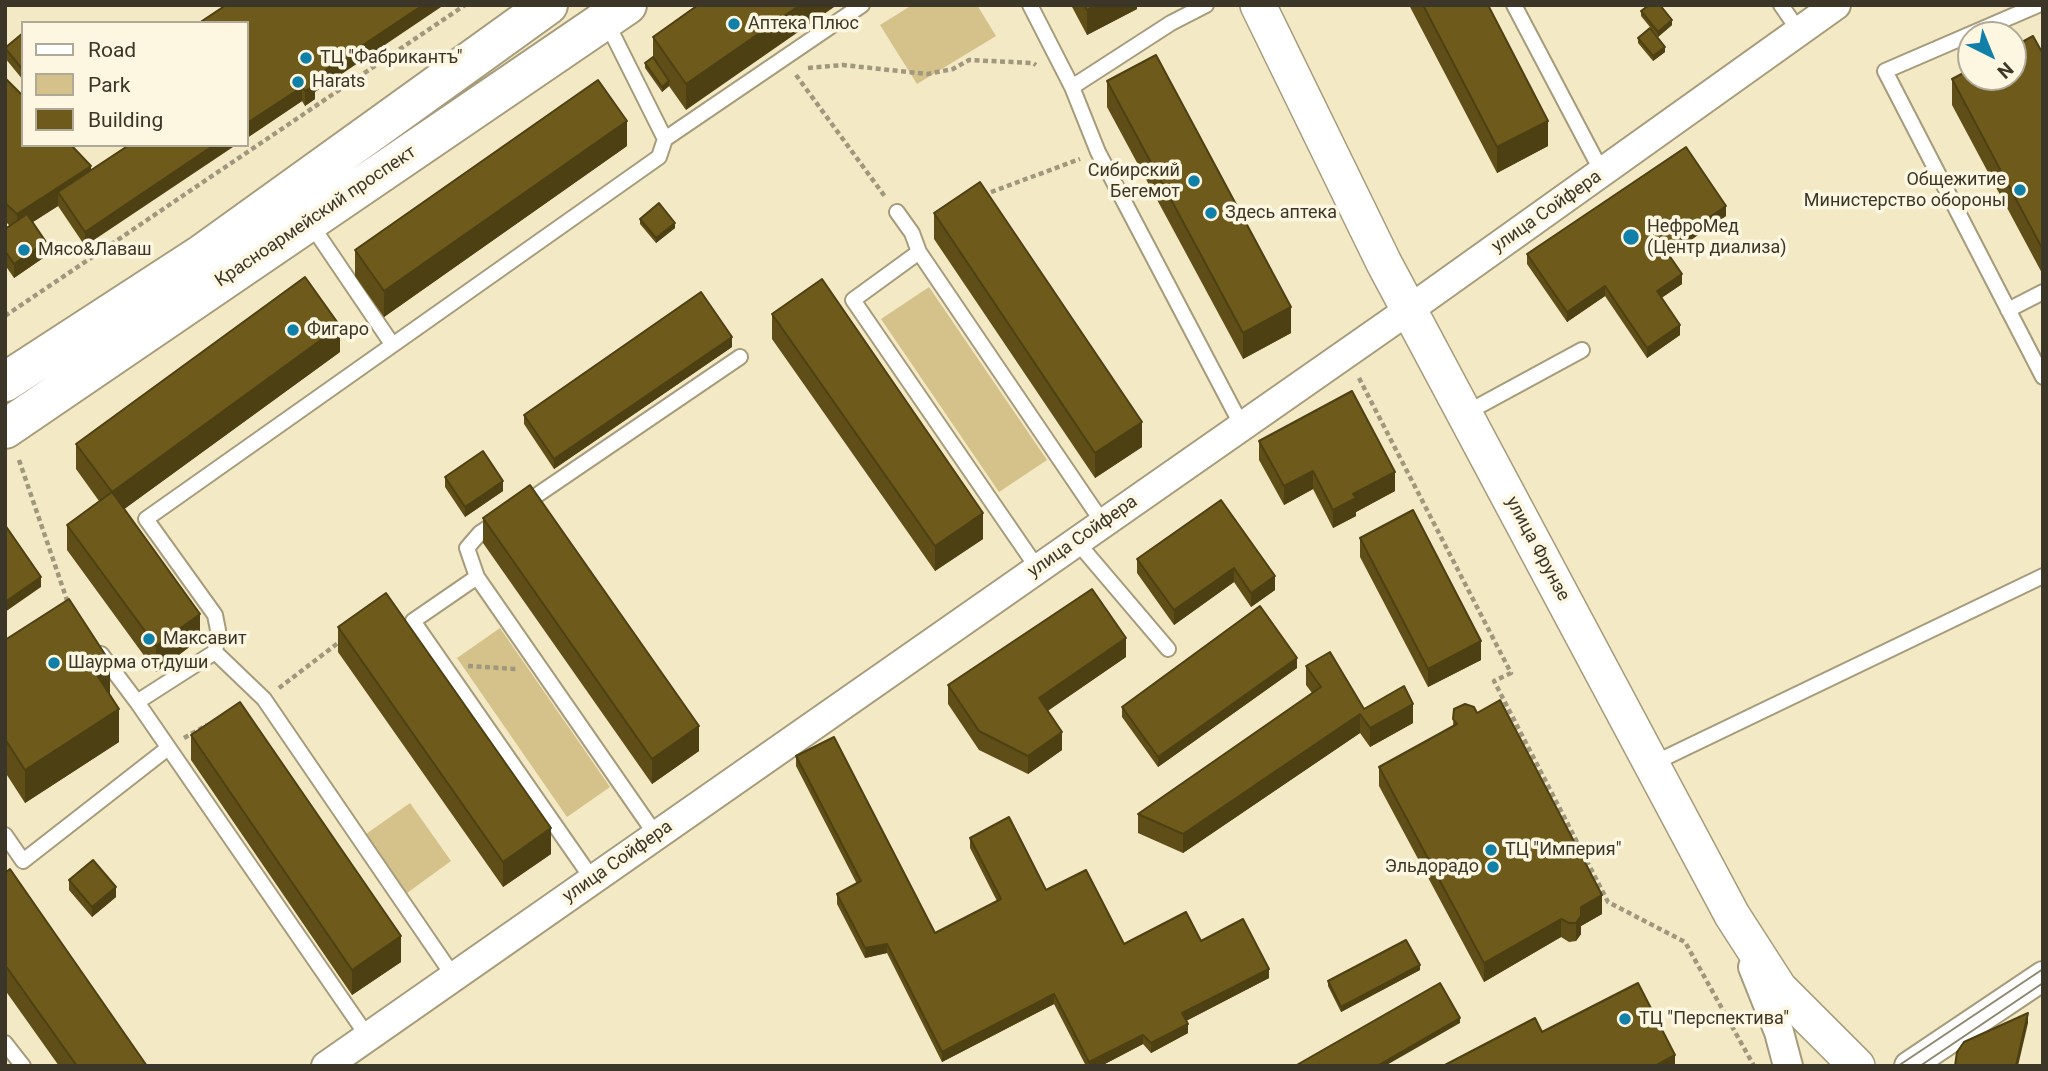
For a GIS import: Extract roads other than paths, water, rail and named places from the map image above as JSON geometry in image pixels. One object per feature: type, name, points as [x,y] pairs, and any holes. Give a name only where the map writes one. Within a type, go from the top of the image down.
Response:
[{"type":"main road","name":"Красноармейский проспект","points":[[12,445],[309,222],[616,13]]},
{"type":"main road","name":"Красноармейский проспект","points":[[5,382],[202,254],[528,14]]},
{"type":"street","name":"улица Фрунзе","points":[[1258,5],[1384,262],[1732,915],[1779,988],[1857,1066]]},
{"type":"street","name":"улица Сойфера","points":[[327,1066],[1410,309],[1836,5]]},
{"type":"street","points":[[1732,915],[1779,1032],[1788,1066]]},
{"type":"street","points":[[1909,1066],[2043,976]]},
{"type":"lane","points":[[665,139],[785,61],[862,5]]},
{"type":"lane","points":[[1030,5],[1072,87],[1098,152],[1242,426]]},
{"type":"lane","points":[[1072,87],[1171,23],[1206,5]]},
{"type":"lane","points":[[1514,5],[1602,172]]},
{"type":"lane","points":[[1781,5],[1799,31]]},
{"type":"lane","points":[[2038,5],[1885,71],[2043,377]]},
{"type":"lane","points":[[137,702],[215,652],[218,630],[215,615],[146,519],[659,158],[665,139],[616,13]]},
{"type":"lane","points":[[897,212],[912,233],[919,252],[1103,523]]},
{"type":"lane","points":[[309,222],[392,344]]},
{"type":"lane","points":[[919,252],[853,300],[1038,569]]},
{"type":"lane","points":[[2008,310],[2043,292]]},
{"type":"lane","points":[[1466,413],[1582,350]]},
{"type":"lane","points":[[656,835],[477,577],[467,548],[480,533],[740,357]]},
{"type":"lane","points":[[1077,542],[1168,649]]},
{"type":"lane","points":[[1652,764],[2043,576]]},
{"type":"lane","points":[[477,577],[413,621],[593,880]]},
{"type":"lane","points":[[70,611],[137,702],[368,1037]]},
{"type":"lane","points":[[215,652],[264,699],[454,977]]},
{"type":"lane","points":[[5,835],[23,861],[168,748]]},
{"type":"lane","points":[[5,1043],[23,1066]]},
{"type":"tram line","points":[[1898,1066],[2043,969]]},
{"type":"tram line","points":[[1920,1066],[2043,983]]},
{"type":"place","name":"Аптека Плюс","points":[[734,24]]},
{"type":"place","name":"ТЦ \"Фабрикантъ\"","points":[[306,58]]},
{"type":"place","name":"Harats","points":[[298,82]]},
{"type":"place","name":"Сибирский Бегемот","points":[[1194,181]]},
{"type":"place","name":"Общежитие Министерство обороны","points":[[2020,190]]},
{"type":"place","name":"Здесь аптека","points":[[1211,213]]},
{"type":"place","name":"НефроМед (Центр диализа)","points":[[1631,237]]},
{"type":"place","name":"Мясо&Лаваш","points":[[24,250]]},
{"type":"place","name":"Фигаро","points":[[293,330]]},
{"type":"place","name":"Максавит","points":[[149,639]]},
{"type":"place","name":"Шаурма от души","points":[[54,663]]},
{"type":"place","name":"ТЦ \"Империя\"","points":[[1491,850]]},
{"type":"place","name":"Эльдорадо","points":[[1493,867]]},
{"type":"place","name":"ТЦ \"Перспектива\"","points":[[1625,1019]]}]
